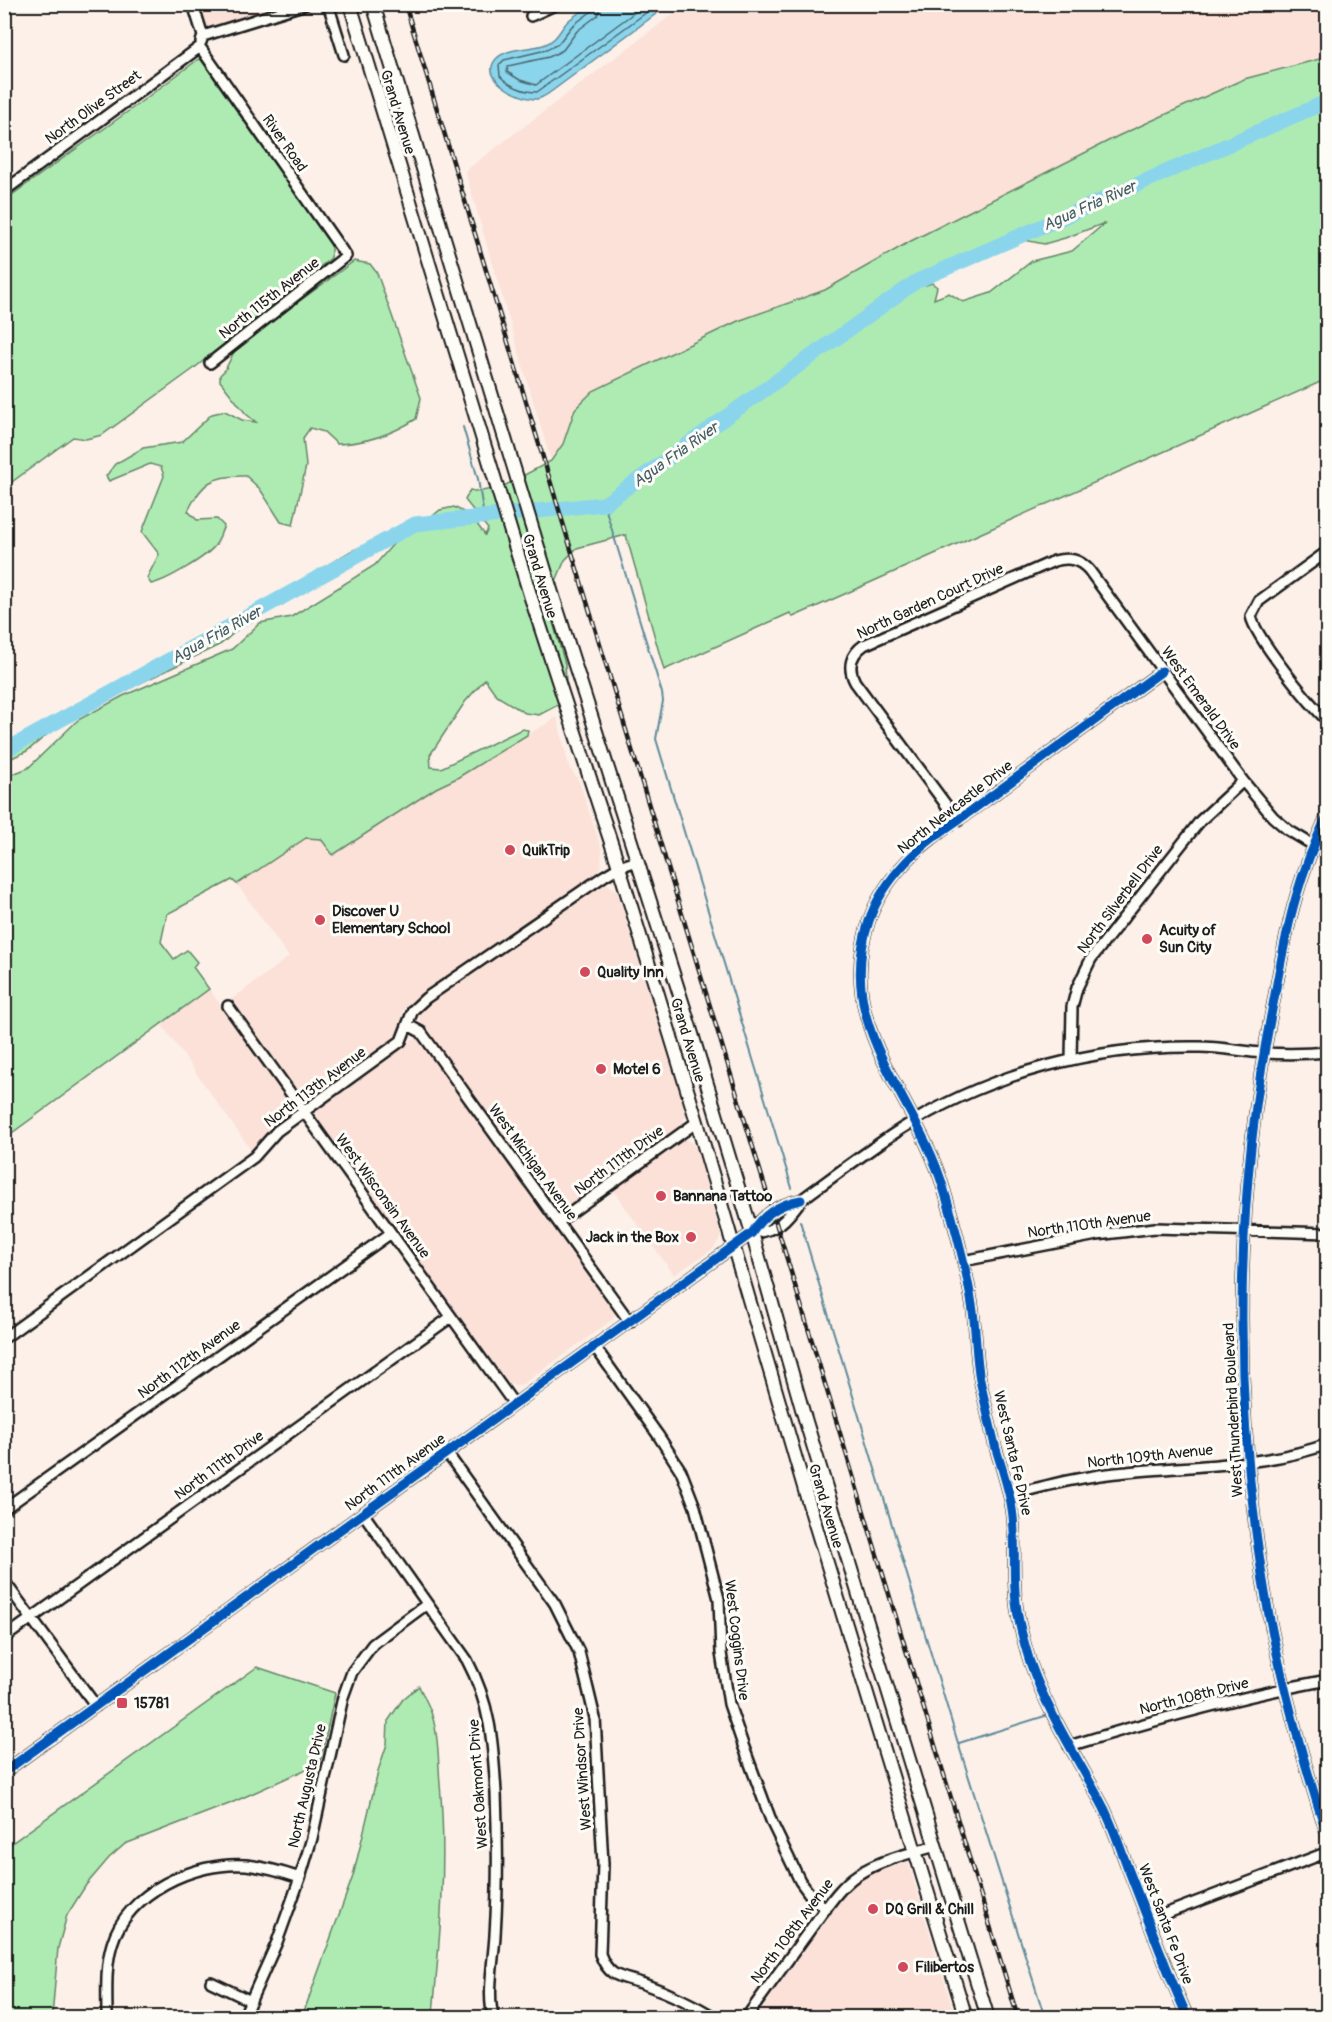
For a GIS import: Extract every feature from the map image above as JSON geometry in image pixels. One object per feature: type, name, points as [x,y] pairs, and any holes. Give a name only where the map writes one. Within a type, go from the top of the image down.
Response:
[{"type":"highway","name":"Grand Avenue","points":[[350,4],[531,598],[619,867],[697,1122],[806,1494],[966,2018]]},
{"type":"highway","name":"Grand Avenue","points":[[373,4],[551,590],[638,861],[752,1233],[803,1412],[988,2018]]},
{"type":"street","points":[[193,4],[203,36],[200,47]]},
{"type":"street","points":[[203,36],[306,4]]},
{"type":"street","points":[[328,4],[344,55]]},
{"type":"street","points":[[531,16],[557,4]]},
{"type":"street","name":"North Olive Street","points":[[4,191],[200,47]]},
{"type":"street","name":"River Road","points":[[200,47],[346,256]]},
{"type":"street","name":"North 115th Avenue","points":[[210,363],[346,256]]},
{"type":"street","points":[[1328,551],[1259,601],[1251,616],[1257,632],[1303,694],[1328,721]]},
{"type":"street","name":"North Garden Court Drive","points":[[958,821],[855,682],[851,672],[851,661],[855,652],[864,645],[1054,561],[1064,558],[1074,559]]},
{"type":"street","name":"West Emerald Drive","points":[[1074,559],[1089,570],[1243,781],[1273,817],[1288,830],[1313,845]]},
{"type":"street","name":"North Newcastle Drive","points":[[916,1120],[891,1078],[869,1029],[863,1006],[860,983],[862,952],[871,915],[890,882],[910,858],[1162,671]]},
{"type":"street","name":"North Silverbell Drive","points":[[1071,1060],[1072,1007],[1077,988],[1091,959],[1200,821],[1243,781]]},
{"type":"street","name":"West Thunderbird Boulevard","points":[[1328,814],[1313,845],[1295,898],[1264,1053],[1254,1119],[1246,1232],[1244,1359],[1249,1462],[1258,1550],[1284,1688],[1303,1760],[1328,1838]]},
{"type":"street","name":"North 113th Avenue","points":[[4,1338],[254,1157],[277,1131],[401,1041],[413,1010],[426,998],[619,867],[638,861]]},
{"type":"street","name":"West Wisconsin Avenue","points":[[228,1006],[514,1404]]},
{"type":"street","name":"West Michigan Avenue","points":[[408,1024],[421,1032],[630,1322]]},
{"type":"street","name":"North 111th Avenue","points":[[752,1233],[767,1233],[789,1217],[801,1200],[916,1120],[957,1098],[1001,1081],[1071,1060],[1132,1050],[1187,1047],[1264,1053],[1328,1052]]},
{"type":"street","name":"West Santa Fe Drive","points":[[916,1120],[943,1184],[963,1261],[973,1312],[980,1376],[996,1449],[1010,1495],[1015,1526],[1015,1590],[1018,1618],[1036,1676],[1069,1746],[1105,1810],[1171,1982],[1188,2018]]},
{"type":"street","name":"North 111th Drive","points":[[558,1222],[697,1122]]},
{"type":"street","name":"North 111th Avenue","points":[[4,1772],[752,1233],[760,1220],[784,1203],[801,1200]]},
{"type":"street","name":"North 110th Avenue","points":[[963,1261],[1097,1235],[1155,1228],[1328,1233]]},
{"type":"street","name":"North 112th Avenue","points":[[4,1509],[391,1233]]},
{"type":"street","name":"North 111th Drive","points":[[4,1638],[451,1317]]},
{"type":"street","name":"West Coggins Drive","points":[[595,1347],[658,1435],[681,1472],[695,1507],[719,1599],[722,1653],[729,1704],[756,1784],[776,1832],[804,1888],[826,1909]]},
{"type":"street","name":"North 109th Avenue","points":[[1010,1495],[1070,1480],[1115,1473],[1249,1462],[1301,1454],[1328,1444]]},
{"type":"street","name":"West Windsor Drive","points":[[447,1453],[555,1604],[579,1652],[595,1718],[603,1864],[600,1954],[604,1964],[611,1972],[687,2002],[716,2018]]},
{"type":"street","name":"West Oakmont Drive","points":[[363,1514],[467,1660],[478,1680],[490,1719],[498,1834],[498,1890],[494,1966],[490,1994],[494,2018]]},
{"type":"street","points":[[4,1581],[96,1707]]},
{"type":"street","name":"North Augusta Drive","points":[[243,2018],[276,1942],[300,1878],[312,1838],[343,1697],[352,1672],[373,1644],[427,1604]]},
{"type":"street","name":"North 108th Drive","points":[[1069,1746],[1144,1723],[1284,1688],[1328,1680]]},
{"type":"street","name":"North 108th Avenue","points":[[746,2018],[826,1909],[857,1875],[887,1861],[936,1846]]},
{"type":"street","points":[[1149,1920],[1328,1852]]},
{"type":"street","points":[[107,2018],[108,1966],[112,1942],[124,1920],[146,1895],[188,1874],[217,1867],[244,1865],[271,1869],[300,1878]]},
{"type":"street","points":[[211,1982],[251,2001]]},
{"type":"shaded area","points":[[200,4],[295,5],[207,28]]},
{"type":"shaded area","points":[[685,5],[1327,5],[1327,57],[1244,79],[911,241],[825,290],[738,321],[593,391],[575,409],[563,444],[551,461],[465,171]]},
{"type":"shaded area","points":[[557,717],[569,767],[579,781],[602,850],[601,866],[595,874],[410,1002],[403,1011],[400,1027],[395,1037],[383,1047],[311,1098],[302,1097],[232,999],[289,957],[237,884],[306,838],[321,839],[333,855],[436,788],[457,778]]},
{"type":"shaded area","points":[[607,884],[617,891],[686,1113],[682,1126],[565,1209],[560,1210],[420,1020],[418,1014],[597,886]]},
{"type":"shaded area","points":[[209,989],[291,1104],[291,1110],[251,1150],[162,1025]]},
{"type":"shaded area","points":[[412,1040],[421,1041],[614,1309],[615,1315],[612,1320],[523,1384],[515,1386],[508,1383],[316,1117],[318,1109]]},
{"type":"shaded area","points":[[685,1139],[696,1148],[721,1236],[714,1248],[674,1275],[613,1190]]},
{"type":"shaded area","points":[[908,1862],[955,2017],[756,2017],[840,1901],[855,1884],[867,1874]]},
{"type":"green space","points":[[1327,57],[1327,379],[793,617],[790,613],[664,670],[626,535],[577,548],[565,560],[547,602],[565,664],[567,700],[539,715],[525,713],[497,696],[485,679],[465,702],[430,755],[431,767],[441,768],[522,729],[528,730],[527,735],[457,778],[436,788],[333,855],[321,839],[306,838],[237,884],[232,880],[167,914],[161,942],[174,959],[187,950],[197,962],[193,967],[209,989],[5,1138],[5,777],[28,768],[78,720],[123,696],[232,649],[260,623],[291,617],[375,565],[400,536],[424,523],[440,510],[454,507],[471,516],[485,535],[488,529],[465,500],[470,490],[477,492],[502,487],[551,461],[563,444],[575,409],[593,391],[738,321],[825,290],[911,241],[1118,136],[1244,79]],"holes":[[[1105,223],[1072,251],[1032,261],[991,293],[963,302],[949,293],[934,299],[937,287],[932,283],[926,285],[921,275],[1004,236],[1044,244]]]},
{"type":"green space","points":[[200,58],[331,245],[331,258],[192,370],[102,435],[86,439],[73,437],[5,487],[5,200]]},
{"type":"green space","points":[[354,261],[370,264],[377,273],[421,398],[416,419],[397,430],[378,437],[337,444],[324,432],[310,428],[303,438],[306,466],[293,525],[281,522],[260,489],[246,476],[225,477],[210,482],[198,493],[188,511],[197,520],[217,519],[224,526],[217,542],[212,549],[196,561],[151,584],[147,578],[159,554],[142,532],[164,476],[161,467],[150,464],[109,481],[106,476],[115,464],[143,448],[182,442],[212,414],[225,411],[242,420],[256,422],[246,414],[220,381],[220,375],[236,348]]},
{"type":"green space","points":[[391,535],[372,551],[334,571],[282,605],[252,617],[221,644],[128,689],[139,676],[213,638],[250,611],[351,551]]},
{"type":"green space","points":[[71,715],[27,751],[5,761],[5,749],[30,740]]},
{"type":"green space","points":[[257,1667],[335,1693],[320,1763],[229,1804],[125,1844],[109,1858],[86,1885],[67,1915],[58,1948],[52,2017],[5,2017],[5,1848]]},
{"type":"green space","points":[[419,1686],[435,1725],[442,1813],[442,1899],[433,2014],[430,2018],[302,2017],[353,1876],[387,1744],[388,1721],[403,1699]]},
{"type":"water","points":[[591,5],[668,5],[542,97],[536,99],[520,95],[496,80],[492,73],[492,66],[502,54],[550,42],[568,21]]},
{"type":"waterway","name":"Agua Fria River","points":[[4,751],[415,524],[604,504],[917,281],[1328,101]]},
{"type":"waterway","points":[[463,427],[478,479],[484,517]]},
{"type":"waterway","points":[[604,504],[662,693],[663,701],[656,739],[792,1188]]},
{"type":"waterway","points":[[800,1221],[958,1743],[1045,2018]]},
{"type":"waterway","points":[[959,1743],[1045,1716]]},
{"type":"railway","points":[[405,4],[1018,2018]]},
{"type":"cycle path","points":[[1162,671],[915,853],[884,889],[869,921],[861,959],[862,995],[870,1028],[883,1060],[932,1156],[961,1250],[973,1311],[980,1380],[1012,1509],[1016,1602],[1028,1655],[1037,1681],[1055,1718],[1107,1815],[1188,2018]]},
{"type":"cycle path","points":[[1328,814],[1299,887],[1282,954],[1260,1076],[1246,1210],[1242,1278],[1245,1413],[1250,1481],[1263,1584],[1286,1694],[1328,1837]]},
{"type":"cycle path","points":[[4,1772],[752,1233],[761,1220],[772,1211],[801,1200]]},
{"type":"place","name":"QuikTrip","points":[[510,850]]},
{"type":"place","name":"Discover U Elementary School","points":[[320,920]]},
{"type":"place","name":"Acuity of Sun City","points":[[1147,939]]},
{"type":"place","name":"Quality Inn","points":[[585,972]]},
{"type":"place","name":"Motel 6","points":[[601,1069]]},
{"type":"place","name":"Bannana Tattoo","points":[[661,1196]]},
{"type":"place","name":"Jack in the Box","points":[[691,1237]]},
{"type":"place","name":"15781","points":[[122,1703]]},
{"type":"place","name":"DQ Grill & Chill","points":[[873,1909]]},
{"type":"place","name":"Filibertos","points":[[903,1967]]}]
